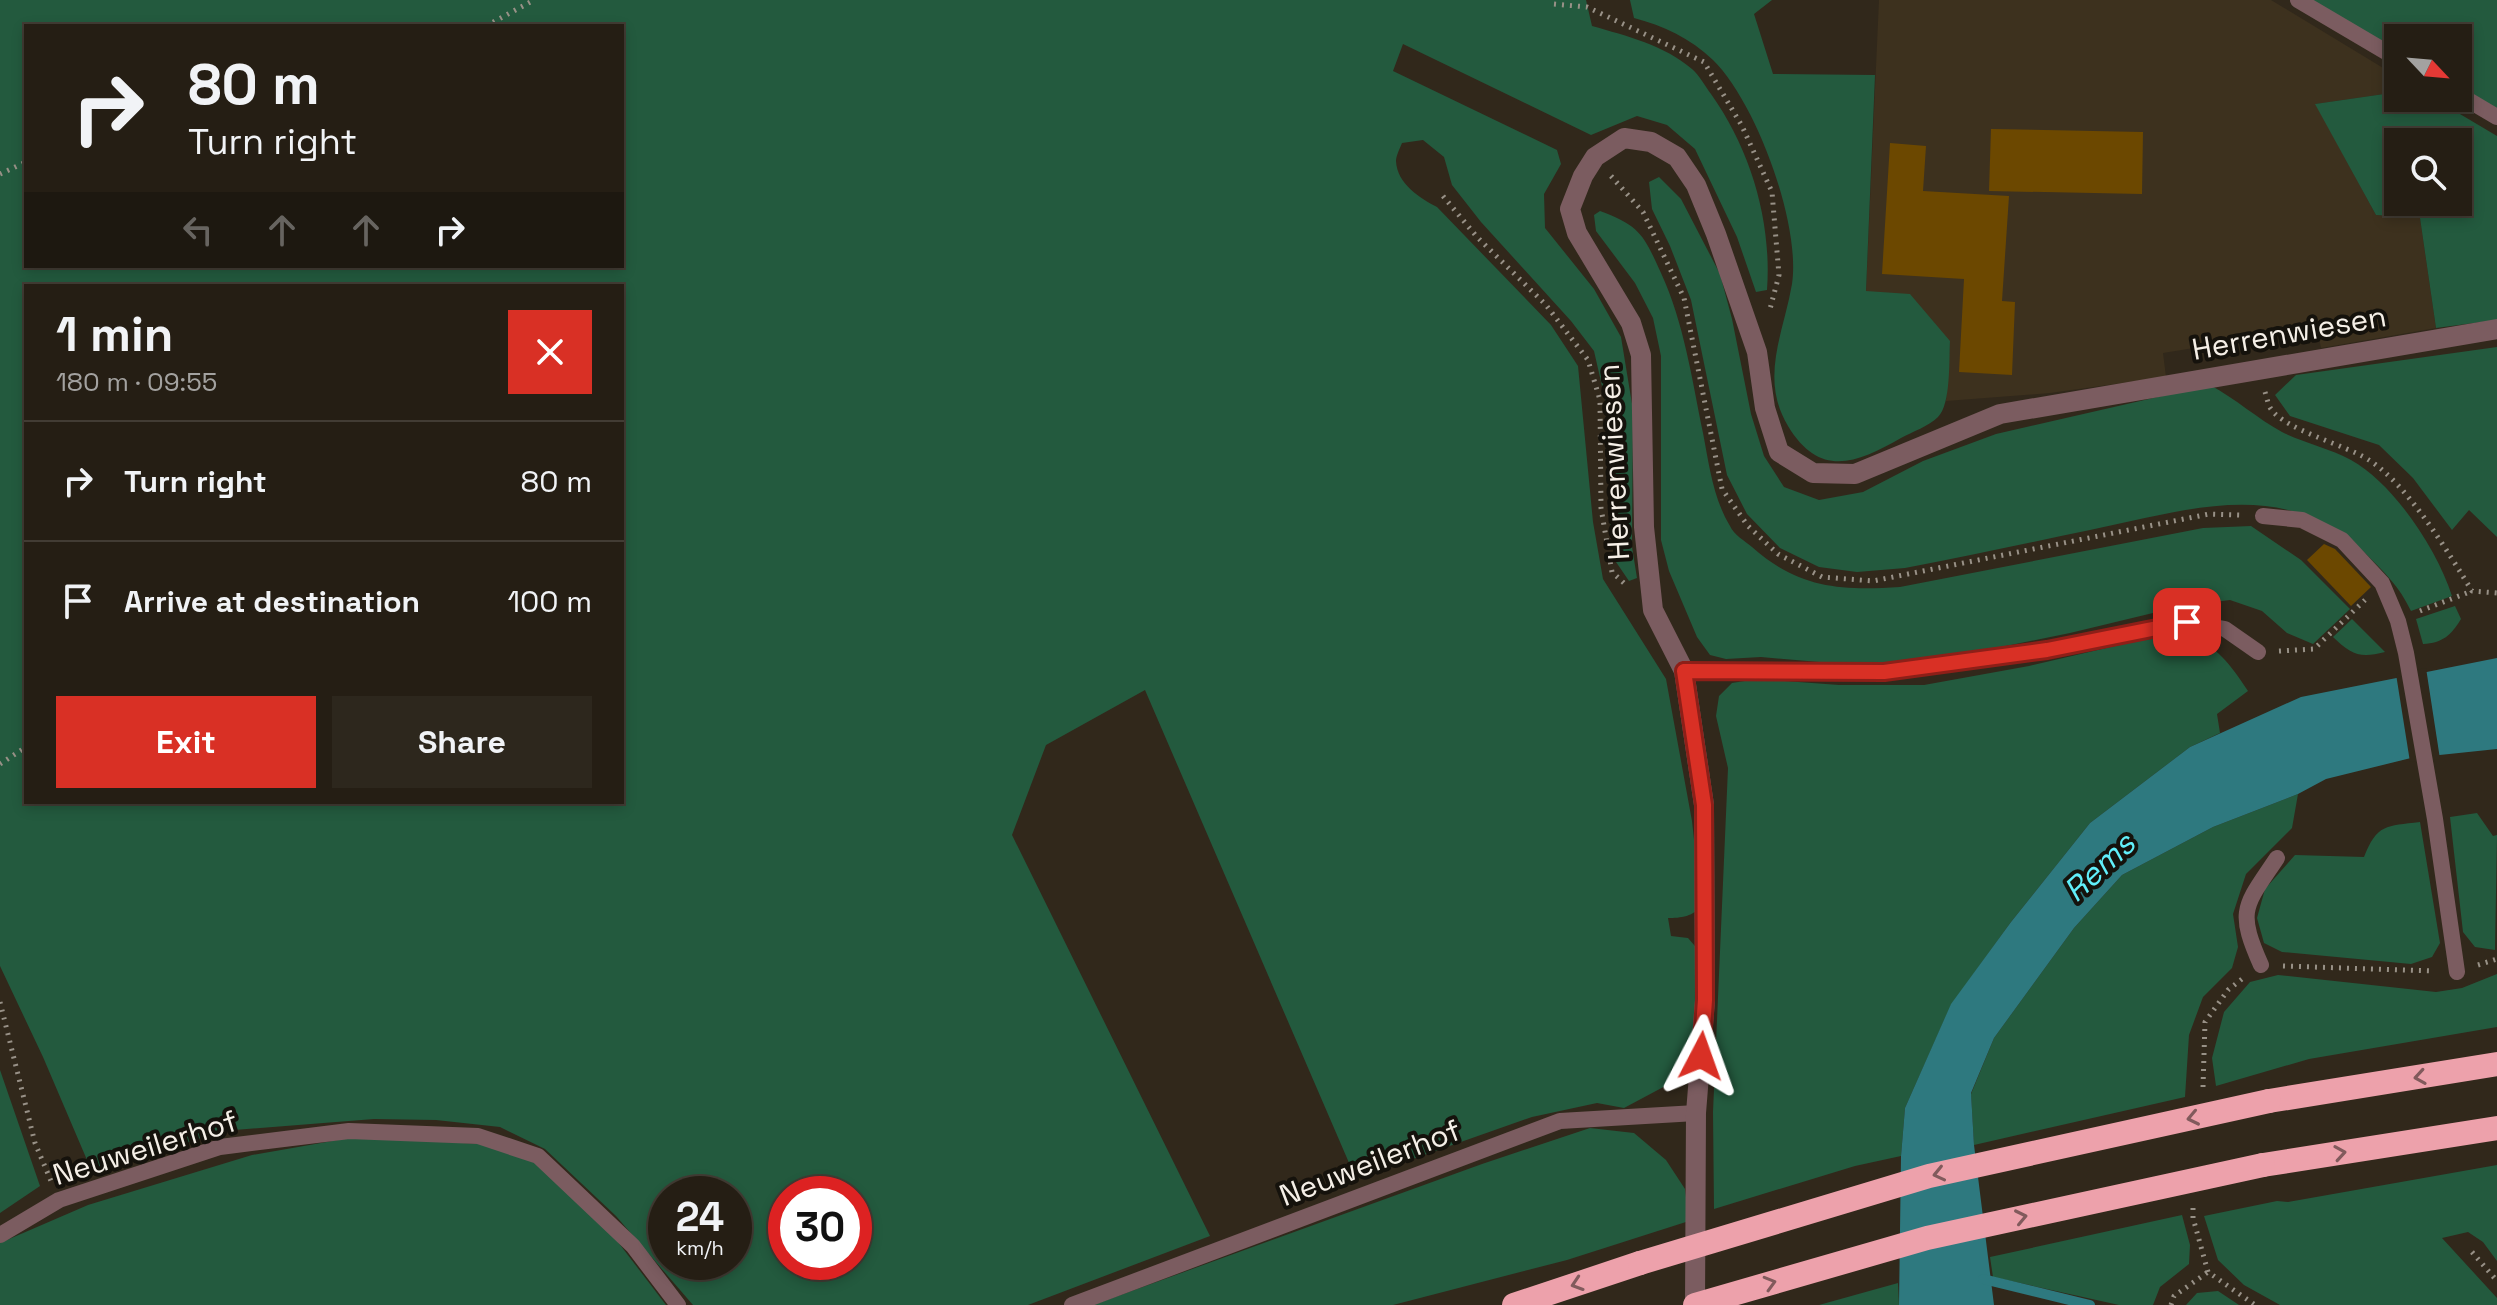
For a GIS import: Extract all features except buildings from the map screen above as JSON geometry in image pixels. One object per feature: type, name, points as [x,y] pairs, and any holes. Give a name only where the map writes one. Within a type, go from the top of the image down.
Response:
[{"type":"highway","points":[[1514,1305],[1640,1263],[1929,1176],[2269,1101],[2497,1064]]},
{"type":"highway","points":[[1695,1305],[1927,1238],[2263,1165],[2497,1128]]},
{"type":"street","name":"Herrenwiesen","points":[[1695,1305],[1696,1113],[1705,1000],[1704,805],[1684,671],[1653,610],[1644,527],[1641,355],[1631,323],[1577,233],[1570,209],[1583,176],[1595,157],[1624,138],[1651,142],[1677,157],[1696,185],[1757,352],[1765,408],[1779,452],[1813,473],[1855,474],[2000,414],[2497,329]]},
{"type":"lane","points":[[2298,0],[2384,51]]},
{"type":"lane","points":[[2472,102],[2497,117]]},
{"type":"lane","points":[[2263,516],[2302,520],[2342,540],[2382,583],[2398,621],[2406,653],[2435,819],[2457,972]]},
{"type":"lane","points":[[1684,671],[1884,672],[2047,650],[2187,622],[2225,629],[2258,652]]},
{"type":"lane","points":[[2261,965],[2246,931],[2248,901],[2277,858]]},
{"type":"lane","name":"Neuweilerhof","points":[[1072,1305],[1560,1121],[1696,1113]]},
{"type":"lane","name":"Neuweilerhof","points":[[0,1235],[59,1200],[220,1147],[349,1131],[478,1136],[538,1156],[633,1246],[678,1305]]},
{"type":"path","points":[[490,24],[534,0]]},
{"type":"path","points":[[1554,4],[1587,7],[1704,62],[1742,126],[1772,192],[1779,275],[1757,352]]},
{"type":"path","points":[[0,174],[24,163]]},
{"type":"path","points":[[1443,196],[1477,237],[1546,305],[1588,360],[1600,400],[1601,508],[1612,572]]},
{"type":"path","points":[[2256,369],[2271,409],[2283,422],[2371,461],[2405,494],[2443,544],[2472,591]]},
{"type":"path","points":[[2258,652],[2314,649],[2382,583]]},
{"type":"path","points":[[2398,621],[2472,591],[2497,593]]},
{"type":"path","points":[[0,764],[24,748]]},
{"type":"path","points":[[0,1002],[35,1143],[59,1200]]},
{"type":"path","points":[[2472,1252],[2497,1281]]},
{"type":"path","points":[[2171,1305],[2174,1296],[2208,1272]]},
{"type":"shaded area","points":[[1879,0],[2271,0],[2384,69],[2384,94],[2316,104],[2376,215],[2420,218],[2436,328],[2321,348],[2317,328],[2163,353],[2166,377],[2050,393],[1946,401],[1950,341],[1866,291]]},
{"type":"green space","points":[[0,0],[1586,0],[1592,26],[1657,47],[1692,69],[1711,94],[1737,139],[1756,188],[1766,239],[1767,290],[1756,292],[1737,237],[1695,149],[1667,125],[1637,116],[1591,135],[1403,44],[1393,71],[1557,150],[1561,164],[1544,194],[1545,228],[1594,289],[1621,337],[1633,410],[1632,547],[1637,578],[1629,581],[1616,562],[1610,522],[1609,417],[1594,351],[1452,185],[1444,157],[1423,140],[1402,143],[1396,161],[1400,177],[1417,195],[1437,207],[1551,325],[1578,366],[1593,522],[1603,579],[1666,679],[1692,821],[1701,904],[1691,914],[1668,918],[1671,936],[1688,938],[1701,953],[1693,1038],[1686,1063],[1669,1084],[1624,1108],[1597,1103],[1532,1117],[1356,1179],[1145,690],[1046,745],[1012,835],[1210,1236],[1028,1305],[693,1305],[671,1280],[752,1280],[752,1176],[648,1176],[648,1253],[616,1216],[545,1149],[500,1127],[436,1120],[374,1119],[222,1131],[93,1174],[0,966]]},
{"type":"green space","points":[[1630,0],[1772,0],[1754,14],[1773,74],[1875,75],[1866,291],[1910,294],[1950,341],[1945,403],[1934,420],[1854,459],[1826,460],[1800,443],[1788,426],[1775,390],[1776,355],[1792,284],[1793,259],[1790,230],[1772,165],[1745,104],[1713,60],[1676,34],[1634,18]]},
{"type":"green space","points":[[2311,0],[2497,0],[2497,110],[2472,96],[2472,24],[2384,24],[2384,44]]},
{"type":"green space","points":[[2384,94],[2384,112],[2457,112],[2497,136],[2497,320],[2436,328],[2420,218],[2391,216],[2472,216],[2472,128],[2384,128],[2384,216],[2376,215],[2315,104]]},
{"type":"green space","points":[[1659,177],[1681,199],[1720,274],[1751,414],[1764,456],[1784,487],[1819,500],[1863,492],[1923,461],[1996,434],[2210,385],[2282,432],[2343,456],[2367,471],[2412,519],[2436,558],[2452,596],[2411,611],[2386,574],[2335,529],[2302,514],[2269,506],[2234,505],[2163,514],[1905,568],[1857,572],[1819,567],[1780,548],[1747,514],[1727,475],[1691,300],[1652,209],[1649,182]]},
{"type":"green space","points":[[1600,211],[1633,227],[1640,234],[1669,292],[1686,352],[1712,481],[1724,515],[1737,535],[1786,571],[1803,579],[1839,587],[1900,587],[2203,528],[2251,526],[2301,560],[2350,609],[2313,644],[2287,633],[2262,611],[2230,600],[2182,606],[1952,657],[1866,666],[1761,657],[1726,659],[1710,655],[1697,637],[1669,571],[1661,540],[1661,356],[1653,318],[1635,283],[1596,231],[1594,215]]},
{"type":"green space","points":[[2497,347],[2497,537],[2469,510],[2452,530],[2413,478],[2379,445],[2290,416],[2275,395],[2296,375]]},
{"type":"green space","points":[[2455,606],[2461,619],[2454,630],[2441,640],[2423,644],[2416,619]]},
{"type":"green space","points":[[2352,619],[2385,652],[2356,654],[2333,637]]},
{"type":"green space","points":[[2187,633],[2222,657],[2248,691],[2217,714],[2220,733],[2190,747],[2090,823],[2011,922],[1951,1005],[1905,1108],[1901,1156],[1855,1166],[1714,1209],[1713,1112],[1728,768],[1716,716],[1719,696],[1732,683],[1757,679],[1839,685],[1924,685],[2029,666],[2158,636]]},
{"type":"green space","points":[[2298,794],[2292,828],[2246,874],[2233,914],[2238,947],[2232,968],[2203,997],[2189,1035],[2185,1097],[1974,1145],[1971,1094],[1994,1038],[2074,928],[2122,875],[2213,827]]},
{"type":"green space","points":[[2477,813],[2493,836],[2497,835],[2495,950],[2475,947],[2463,932],[2450,817]]},
{"type":"green space","points":[[2420,822],[2440,943],[2432,957],[2411,964],[2282,952],[2264,943],[2257,918],[2265,889],[2295,855],[2364,857],[2378,832],[2391,826]]},
{"type":"green space","points":[[2497,974],[2497,1027],[2309,1059],[2216,1086],[2212,1058],[2224,1012],[2250,982],[2278,975],[2436,992],[2462,988]]},
{"type":"green space","points":[[0,1070],[40,1186],[0,1213]]},
{"type":"green space","points":[[1590,1128],[1634,1133],[1666,1160],[1685,1189],[1689,1221],[1567,1260],[1393,1305],[1093,1305],[1482,1164]]},
{"type":"green space","points":[[355,1137],[480,1144],[538,1163],[608,1229],[666,1305],[0,1305],[0,1243],[88,1205],[252,1155]]},
{"type":"green space","points":[[2497,1165],[2497,1261],[2483,1242],[2468,1232],[2442,1238],[2497,1298],[2497,1305],[2280,1305],[2244,1285],[2218,1260],[2204,1216],[2277,1201],[2288,1202]]},
{"type":"green space","points":[[2182,1215],[2190,1245],[2189,1264],[2160,1287],[2153,1305],[2119,1305],[1993,1277],[1990,1257]]},
{"type":"green space","points":[[1898,1283],[1899,1305],[1819,1305]]},
{"type":"green space","points":[[2218,1291],[2239,1305],[2186,1305],[2197,1293]]},
{"type":"water","name":"Rems","points":[[2497,658],[2497,749],[2411,758],[2326,779],[2298,794],[2213,827],[2122,875],[2074,928],[1994,1038],[1971,1093],[1974,1145],[1994,1305],[1899,1305],[1901,1156],[1905,1108],[1951,1004],[2090,823],[2190,747],[2301,697]]},
{"type":"pier","points":[[2426,668],[2440,759],[2410,762],[2396,674]]},
{"type":"waterway","points":[[1983,1279],[2090,1305]]},
{"type":"route","points":[[1701,1056],[1705,1000],[1704,805],[1684,671],[1884,672],[2047,650],[2187,622]]}]
